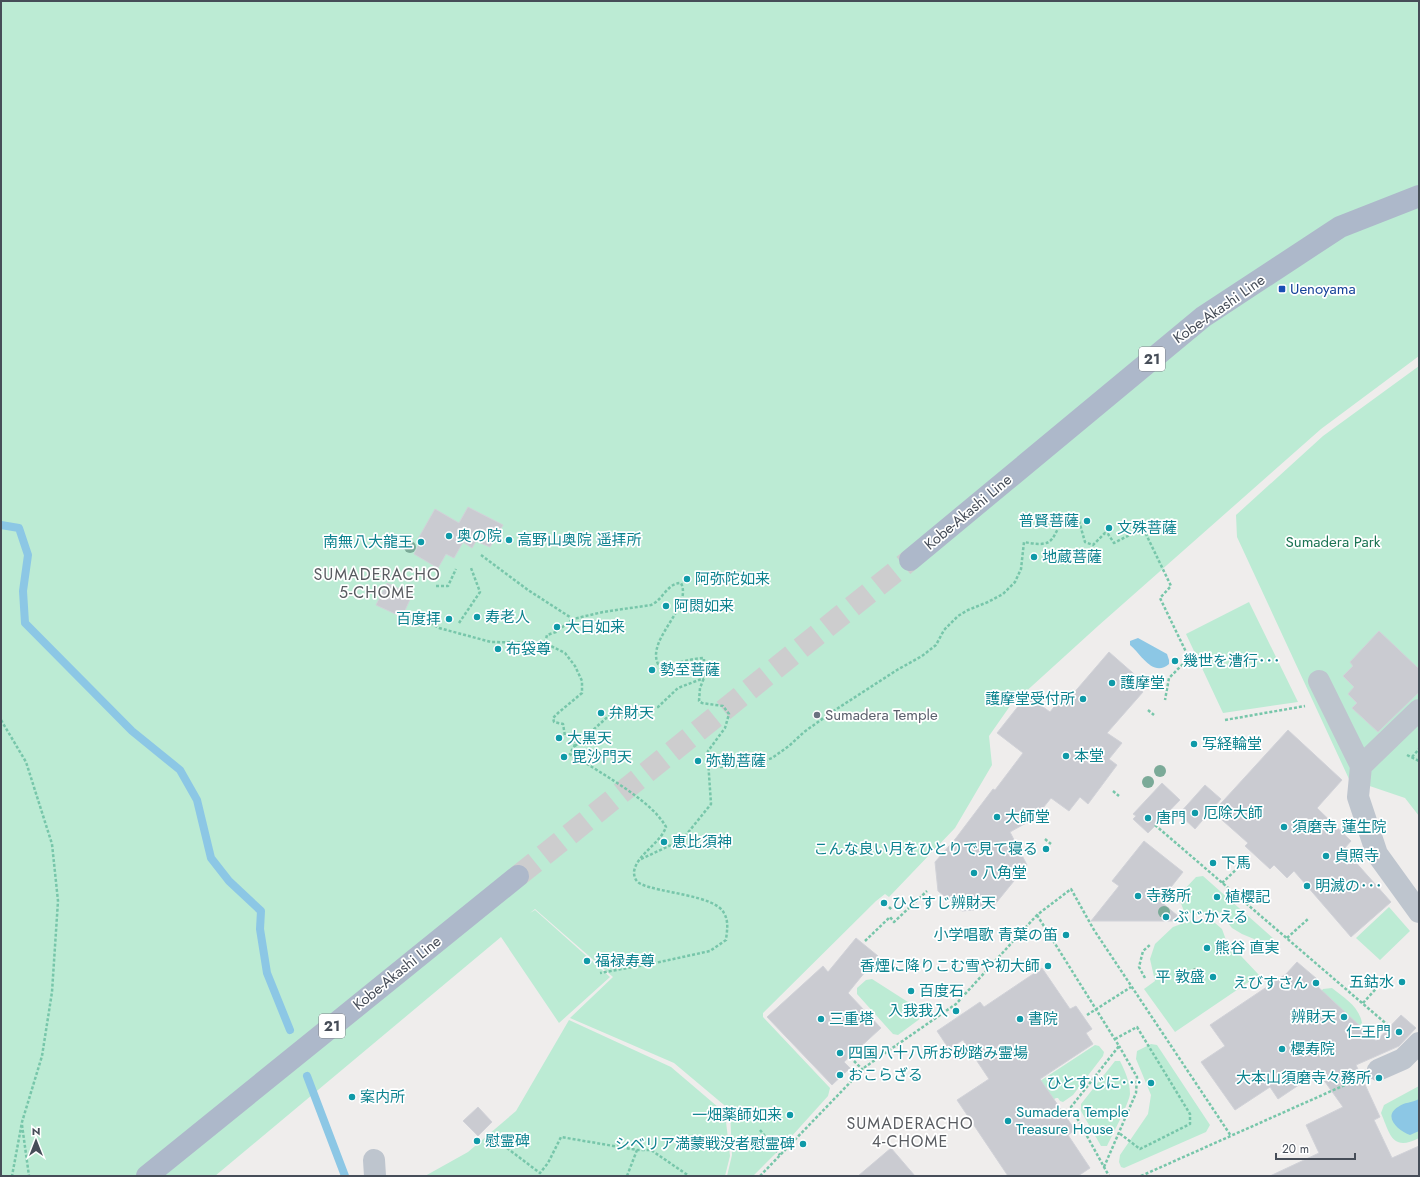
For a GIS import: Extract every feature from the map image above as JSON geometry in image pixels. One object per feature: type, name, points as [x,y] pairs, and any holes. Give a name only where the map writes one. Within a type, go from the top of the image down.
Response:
[{"type":"main road","name":"Kobe-Akashi Line","points":[[910,560],[1203,316],[1340,227],[1419,196]]},
{"type":"main road","name":"Kobe-Akashi Line","points":[[147,1176],[518,876]]},
{"type":"street","points":[[1319,681],[1362,766],[1358,797],[1377,854],[1419,912]]},
{"type":"street","points":[[1362,766],[1419,710]]},
{"type":"street","points":[[1378,1070],[1403,1059],[1417,1048]]},
{"type":"path","points":[[708,760],[712,765],[717,767],[757,764],[772,758],[789,746],[804,732],[827,716],[897,670],[922,656],[936,645],[944,630],[958,616],[1003,594],[1015,582],[1021,570],[1024,542],[1037,545],[1046,544],[1053,540],[1062,522],[1067,516],[1076,516],[1085,542],[1093,545],[1105,533],[1108,534],[1114,543],[1143,528],[1171,586],[1160,598],[1189,658],[1169,678],[1165,700]]},
{"type":"path","points":[[481,555],[528,590],[573,619]]},
{"type":"path","points":[[459,624],[480,592],[470,568]]},
{"type":"path","points":[[436,586],[448,586],[456,570]]},
{"type":"path","points":[[545,643],[548,635],[556,632],[573,619],[603,612],[651,606],[657,602],[671,585],[681,583],[683,587],[681,600],[658,645],[655,654],[656,660],[658,664],[664,665],[679,663],[691,659],[704,658],[704,678],[700,688],[699,701],[702,703],[723,706],[729,714],[725,728],[708,751],[711,804],[682,840],[639,860]]},
{"type":"path","points":[[417,616],[439,628],[491,642],[545,643],[565,653],[575,666],[582,681],[582,693],[553,718],[554,722],[563,724],[563,732],[565,736],[573,737],[575,739],[575,746]]},
{"type":"path","points":[[600,973],[710,951],[726,940],[728,923],[724,912],[710,903],[690,896],[640,884],[635,878],[634,870],[639,860],[663,834],[666,827],[662,819],[645,803],[586,763],[570,754],[575,746],[612,713],[658,707],[678,688],[704,678]]},
{"type":"path","points":[[1225,720],[1330,702]]},
{"type":"path","points":[[1148,710],[1154,715]]},
{"type":"path","points":[[1,720],[26,762],[52,844],[58,901],[52,992],[42,1056],[22,1122],[12,1176]]},
{"type":"path","points":[[1419,749],[1412,756],[1419,761]]},
{"type":"path","points":[[1112,791],[1119,796]]},
{"type":"path","points":[[1155,825],[1390,1027]]},
{"type":"path","points":[[1045,839],[1051,844]]},
{"type":"path","points":[[1222,883],[1241,865]]},
{"type":"path","points":[[760,1176],[863,1070],[956,1004],[1037,915],[1071,889],[1094,930],[1231,1136]]},
{"type":"path","points":[[865,940],[890,917],[894,922],[927,891]]},
{"type":"path","points":[[889,907],[892,910]]},
{"type":"path","points":[[1037,915],[1097,1009],[1137,1077],[1136,1093],[1104,1167]]},
{"type":"path","points":[[1287,938],[1308,919]]},
{"type":"path","points":[[1145,978],[1139,967],[1143,951],[1151,944]]},
{"type":"path","points":[[874,967],[878,970]]},
{"type":"path","points":[[1363,1003],[1383,981]]},
{"type":"path","points":[[1087,1015],[1131,987]]},
{"type":"path","points":[[1115,1039],[1137,1027],[1190,1114],[1190,1124],[1140,1149],[1119,1133]]},
{"type":"path","points":[[1109,1176],[1071,1107],[1119,1046]]},
{"type":"path","points":[[854,1061],[863,1070]]},
{"type":"path","points":[[1141,1176],[1378,1070]]},
{"type":"path","points":[[22,1122],[29,1176]]},
{"type":"path","points":[[760,1130],[780,1155]]},
{"type":"path","points":[[487,1133],[540,1173],[548,1163],[560,1137],[637,1150],[651,1150],[689,1176]]},
{"type":"path","points":[[627,1176],[637,1150]]},
{"type":"green space","points":[[1,1],[1419,1],[1419,356],[1321,429],[1098,626],[1010,706],[989,736],[992,765],[955,828],[889,897],[885,894],[876,901],[763,1013],[763,1017],[830,1088],[828,1096],[782,1147],[753,1176],[727,1176],[732,1155],[730,1110],[674,1063],[570,1018],[613,977],[535,909],[530,913],[535,910],[610,977],[559,1023],[501,937],[215,1176],[1,1176]]},
{"type":"green space","name":"Sumadera Park","points":[[1419,366],[1419,816],[1405,798],[1349,779],[1237,537],[1236,515],[1323,436]]},
{"type":"green space","points":[[1249,602],[1298,702],[1223,713],[1186,634]]},
{"type":"green space","points":[[1203,876],[1274,939],[1274,945],[1266,944],[1232,928],[1219,912],[1203,915],[1184,911],[1180,901],[1183,891],[1196,877]]},
{"type":"green space","points":[[1389,907],[1410,931],[1380,960],[1356,938]]},
{"type":"green space","points":[[1192,920],[1207,920],[1215,923],[1222,929],[1226,940],[1259,975],[1175,1032],[1144,989],[1155,981],[1150,959],[1155,944],[1173,927]]},
{"type":"green space","points":[[872,979],[922,1011],[921,1018],[898,1035],[893,1034],[857,994],[857,988],[866,980]]},
{"type":"green space","points":[[1332,988],[1358,1012],[1362,1023],[1359,1026],[1319,994],[1323,989]]},
{"type":"green space","points":[[569,1020],[671,1067],[725,1113],[730,1156],[725,1176],[425,1176],[468,1152],[516,1111]]},
{"type":"green space","points":[[1151,1044],[1157,1045],[1210,1125],[1206,1132],[1124,1168],[1121,1167],[1119,1162],[1120,1155],[1148,1114],[1151,1095],[1136,1059],[1137,1051]]},
{"type":"green space","points":[[1095,1045],[1099,1046],[1104,1052],[1103,1056],[1073,1095],[1063,1102],[1056,1098],[1045,1105],[1034,1085]]},
{"type":"green space","points":[[1115,1061],[1120,1061],[1124,1069],[1130,1094],[1124,1112],[1107,1146],[1101,1146],[1081,1111],[1081,1104]]},
{"type":"green space","points":[[1419,1086],[1419,1138],[1410,1142],[1397,1142],[1390,1134],[1381,1113],[1384,1105]]},
{"type":"water","points":[[1138,638],[1167,654],[1169,664],[1163,668],[1158,668],[1153,667],[1148,663],[1130,645],[1130,641]]},
{"type":"water","points":[[1419,1099],[1419,1131],[1410,1135],[1397,1127],[1394,1123],[1392,1119],[1393,1111],[1400,1105]]},
{"type":"building","points":[[468,507],[503,525],[490,547],[476,541],[472,548],[463,542],[454,558],[446,554],[438,568],[414,554],[420,542],[418,539],[435,509],[459,523]]},
{"type":"building","points":[[387,583],[412,595],[402,617],[376,605]]},
{"type":"building","points":[[1379,631],[1419,669],[1419,692],[1378,732],[1352,708],[1357,703],[1348,694],[1354,687],[1343,676],[1353,666],[1350,662]]},
{"type":"building","points":[[1109,652],[1142,681],[1137,687],[1143,692],[1107,733],[1122,743],[1109,759],[1117,765],[1088,804],[1080,797],[1069,811],[1051,798],[1035,818],[1010,832],[1027,865],[992,908],[962,911],[938,891],[935,862],[956,838],[993,789],[995,790],[1023,753],[997,733],[1027,695],[1050,712],[1061,698],[1066,702]]},
{"type":"building","points":[[1288,730],[1342,780],[1317,808],[1351,841],[1344,849],[1391,902],[1351,937],[1294,871],[1287,878],[1274,865],[1270,869],[1245,846],[1248,843],[1213,812]]},
{"type":"building","points":[[1162,783],[1180,800],[1148,833],[1133,819],[1136,816],[1133,814]]},
{"type":"building","name":"厄除大師","points":[[1205,785],[1221,799],[1195,829],[1179,814]]},
{"type":"building","name":"寺務所","points":[[1144,841],[1183,872],[1160,901],[1184,921],[1091,921],[1119,886],[1112,881]]},
{"type":"building","points":[[856,938],[878,956],[848,993],[881,1028],[844,1062],[850,1068],[832,1085],[767,1017],[823,966],[828,972]]},
{"type":"building","points":[[1297,962],[1317,979],[1315,980],[1318,983],[1316,985],[1376,1041],[1401,1015],[1416,1028],[1399,1046],[1356,1065],[1380,1117],[1374,1120],[1392,1158],[1419,1146],[1419,1176],[1270,1176],[1319,1153],[1306,1125],[1343,1107],[1318,1072],[1278,1099],[1270,1087],[1235,1110],[1201,1062],[1225,1046],[1210,1025],[1286,974]]},
{"type":"building","points":[[1042,968],[1070,1009],[1076,1006],[1092,1029],[1086,1033],[1093,1044],[1040,1079],[1075,1130],[1068,1135],[1090,1168],[1078,1176],[1008,1176],[957,1100],[989,1079],[963,1040],[949,1049],[937,1031],[980,1002],[984,1007]]},
{"type":"building","points":[[478,1107],[492,1122],[478,1136],[463,1121]]},
{"type":"building","points":[[891,1148],[915,1176],[858,1176]]},
{"type":"waterway","points":[[1,525],[19,528],[28,555],[23,591],[25,623],[132,731],[180,770],[197,800],[211,858],[229,881],[261,911],[260,929],[267,973],[290,1030]]},
{"type":"waterway","points":[[307,1076],[345,1176]]},
{"type":"tunnel","points":[[518,876],[910,560]]},
{"type":"place","name":"Uenoyama","points":[[1282,289]]},
{"type":"place","name":"普賢菩薩","points":[[1087,521]]},
{"type":"place","name":"文殊菩薩","points":[[1109,528]]},
{"type":"place","name":"奥の院","points":[[449,536]]},
{"type":"place","name":"高野山奥院 遥拝所","points":[[509,540]]},
{"type":"place","name":"南無八大龍王","points":[[421,542]]},
{"type":"place","name":"地蔵菩薩","points":[[1034,557]]},
{"type":"place","name":"阿弥陀如来","points":[[687,579]]},
{"type":"place","name":"阿閦如来","points":[[666,606]]},
{"type":"place","name":"寿老人","points":[[477,617]]},
{"type":"place","name":"百度拝","points":[[449,619]]},
{"type":"place","name":"大日如来","points":[[557,627]]},
{"type":"place","name":"布袋尊","points":[[498,649]]},
{"type":"place","name":"幾世を漕行･･･","points":[[1175,661]]},
{"type":"place","name":"勢至菩薩","points":[[652,670]]},
{"type":"place","name":"護摩堂","points":[[1112,683]]},
{"type":"place","name":"護摩堂受付所","points":[[1083,699]]},
{"type":"place","name":"弁財天","points":[[601,713]]},
{"type":"place","name":"Sumadera Temple","points":[[817,715]]},
{"type":"place","name":"大黒天","points":[[559,738]]},
{"type":"place","name":"写経輪堂","points":[[1194,744]]},
{"type":"place","name":"本堂","points":[[1066,756]]},
{"type":"place","name":"毘沙門天","points":[[564,757]]},
{"type":"place","name":"弥勒菩薩","points":[[698,761]]},
{"type":"place","name":"厄除大師","points":[[1195,813]]},
{"type":"place","name":"大師堂","points":[[997,817]]},
{"type":"place","name":"唐門","points":[[1148,818]]},
{"type":"place","name":"須磨寺 蓮生院","points":[[1284,827]]},
{"type":"place","name":"恵比須神","points":[[664,842]]},
{"type":"place","name":"こんな良い月をひとりで見て寝る","points":[[1046,849]]},
{"type":"place","name":"貞照寺","points":[[1326,856]]},
{"type":"place","name":"下馬","points":[[1213,863]]},
{"type":"place","name":"八角堂","points":[[974,873]]},
{"type":"place","name":"明滅の･･･","points":[[1307,886]]},
{"type":"place","name":"寺務所","points":[[1138,896]]},
{"type":"place","name":"植櫻記","points":[[1217,897]]},
{"type":"place","name":"ひとすじ辨財天","points":[[884,903]]},
{"type":"place","name":"ぶじかえる","points":[[1166,917]]},
{"type":"place","name":"小学唱歌 青葉の笛","points":[[1066,935]]},
{"type":"place","name":"熊谷 直実","points":[[1207,948]]},
{"type":"place","name":"福禄寿尊","points":[[587,961]]},
{"type":"place","name":"香煙に降りこむ雪や初大師","points":[[1048,966]]},
{"type":"place","name":"平 敦盛","points":[[1213,977]]},
{"type":"place","name":"五鈷水","points":[[1402,982]]},
{"type":"place","name":"えびすさん","points":[[1316,983]]},
{"type":"place","name":"百度石","points":[[911,991]]},
{"type":"place","name":"入我我入","points":[[956,1011]]},
{"type":"place","name":"辨財天","points":[[1344,1017]]},
{"type":"place","name":"三重塔","points":[[821,1019]]},
{"type":"place","name":"書院","points":[[1020,1019]]},
{"type":"place","name":"仁王門","points":[[1399,1032]]},
{"type":"place","name":"櫻寿院","points":[[1282,1049]]},
{"type":"place","name":"四国八十八所お砂踏み霊場","points":[[840,1053]]},
{"type":"place","name":"おこらざる","points":[[840,1075]]},
{"type":"place","name":"大本山須磨寺々務所","points":[[1379,1078]]},
{"type":"place","name":"ひとすじに･･･","points":[[1151,1083]]},
{"type":"place","name":"案内所","points":[[352,1097]]},
{"type":"place","name":"一畑薬師如来","points":[[790,1115]]},
{"type":"place","name":"Sumadera Temple Treasure House","points":[[1008,1121]]},
{"type":"place","name":"慰霊碑","points":[[477,1141]]},
{"type":"place","name":"シベリア満蒙戦没者慰霊碑","points":[[803,1144]]},
{"type":"district","name":"SUMADERACHO 5-CHOME","points":[[377,583]]},
{"type":"district","name":"SUMADERACHO 4-CHOME","points":[[910,1132]]}]
